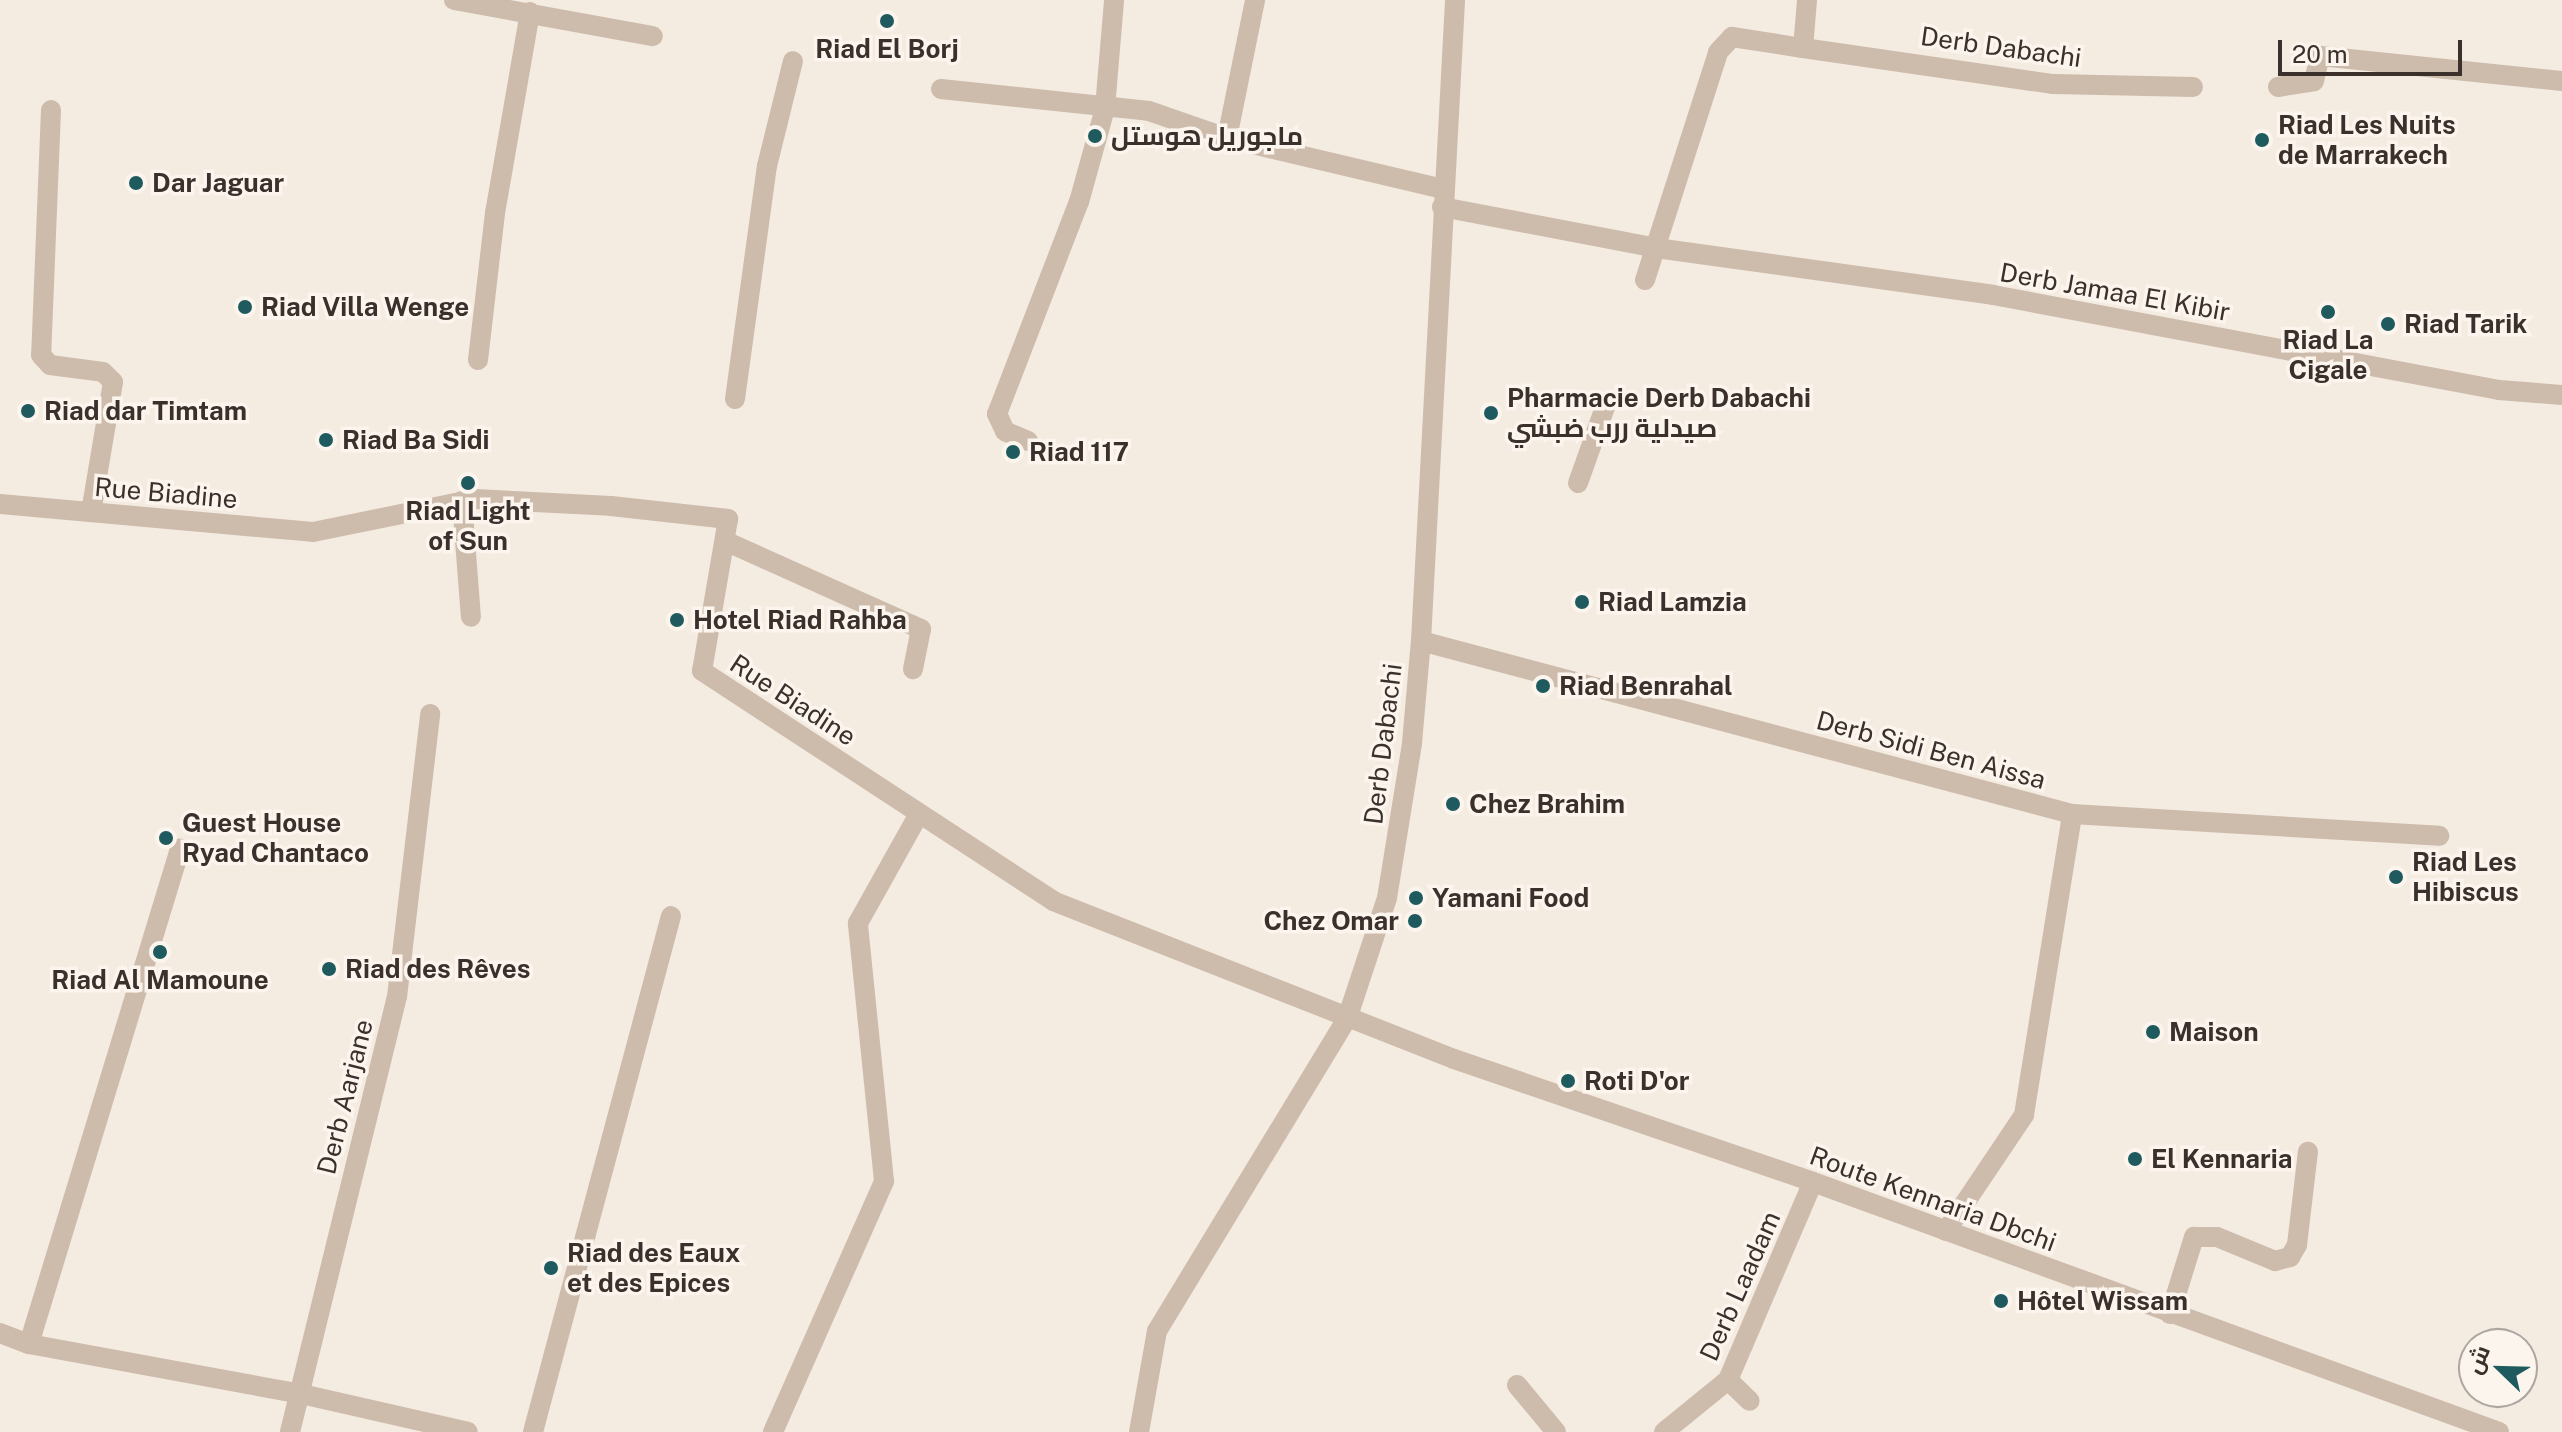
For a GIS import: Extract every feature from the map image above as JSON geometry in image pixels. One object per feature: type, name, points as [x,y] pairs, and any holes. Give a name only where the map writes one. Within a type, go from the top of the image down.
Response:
[{"type":"street","points":[[454,0],[496,3],[653,36]]},
{"type":"street","points":[[1028,441],[1005,431],[997,414],[1079,202],[1105,108],[1114,0]]},
{"type":"street","points":[[1227,138],[1255,0]]},
{"type":"street","name":"Derb Dabachi","points":[[1139,1432],[1157,1331],[1347,1019],[1387,898],[1412,743],[1421,641],[1442,198],[1455,0]]},
{"type":"street","points":[[1803,48],[1807,0]]},
{"type":"street","points":[[478,360],[495,213],[530,12]]},
{"type":"street","name":"Derb Dabachi","points":[[1656,248],[1725,41],[1746,39],[2053,84],[2193,87]]},
{"type":"street","points":[[2278,87],[2314,81],[2320,56],[2562,81]]},
{"type":"street","points":[[735,399],[767,166],[793,61]]},
{"type":"street","name":"Derb Jamaa El Kibir","points":[[941,89],[1149,111],[1227,138],[1442,198],[1656,248],[1993,295],[2499,390],[2562,395]]},
{"type":"street","points":[[51,110],[41,355],[50,365],[103,372],[113,382],[91,512]]},
{"type":"street","points":[[1645,280],[1656,248]]},
{"type":"street","points":[[1578,483],[1605,407]]},
{"type":"street","points":[[462,501],[471,617]]},
{"type":"street","name":"Rue Biadine","points":[[0,504],[313,532],[462,501],[611,506],[728,519],[702,671],[1053,901],[1347,1019]]},
{"type":"street","points":[[725,541],[921,629],[913,669]]},
{"type":"street","name":"Derb Sidi Ben Aissa","points":[[1421,641],[2072,814],[2439,836]]},
{"type":"street","name":"Derb Aarjane","points":[[290,1432],[297,1393],[397,997],[430,714]]},
{"type":"street","points":[[773,1432],[884,1181],[858,923],[919,814]]},
{"type":"street","points":[[1946,1231],[2024,1115],[2072,814]]},
{"type":"street","points":[[29,1344],[180,849]]},
{"type":"street","points":[[533,1432],[671,916]]},
{"type":"street","name":"Route Kennaria Dbchi","points":[[1347,1019],[1813,1182],[2499,1432]]},
{"type":"street","points":[[2170,1314],[2194,1237],[2217,1237],[2275,1261],[2290,1257],[2297,1245],[2308,1152]]},
{"type":"street","name":"Derb Laadam","points":[[1664,1432],[1728,1380],[1813,1182]]},
{"type":"street","points":[[0,1333],[29,1344],[297,1393],[468,1432]]},
{"type":"street","points":[[1728,1380],[1750,1401]]},
{"type":"street","points":[[1517,1385],[1556,1432]]},
{"type":"place","name":"Riad El Borj","points":[[887,21]]},
{"type":"place","name":"ماجوريل هوستل","points":[[1095,136]]},
{"type":"place","name":"Riad Les Nuits de Marrakech","points":[[2262,140]]},
{"type":"place","name":"Dar Jaguar","points":[[136,183]]},
{"type":"place","name":"Riad Villa Wenge","points":[[245,307]]},
{"type":"place","name":"Riad La Cigale","points":[[2328,312]]},
{"type":"place","name":"Riad Tarik","points":[[2388,324]]},
{"type":"place","name":"Riad dar Timtam","points":[[28,411]]},
{"type":"place","name":"Pharmacie Derb Dabachi صيدلية ررب ضبشي","points":[[1491,413]]},
{"type":"place","name":"Riad Ba Sidi","points":[[326,440]]},
{"type":"place","name":"Riad 117","points":[[1013,452]]},
{"type":"place","name":"Riad Light of Sun","points":[[468,483]]},
{"type":"place","name":"Riad Lamzia","points":[[1582,602]]},
{"type":"place","name":"Hotel Riad Rahba","points":[[677,620]]},
{"type":"place","name":"Riad Benrahal","points":[[1543,686]]},
{"type":"place","name":"Chez Brahim","points":[[1453,804]]},
{"type":"place","name":"Guest House Ryad Chantaco","points":[[166,838]]},
{"type":"place","name":"Riad Les Hibiscus","points":[[2396,877]]},
{"type":"place","name":"Yamani Food","points":[[1416,898]]},
{"type":"place","name":"Chez Omar","points":[[1415,921]]},
{"type":"place","name":"Riad Al Mamoune","points":[[160,952]]},
{"type":"place","name":"Riad des Rêves","points":[[329,969]]},
{"type":"place","name":"Maison","points":[[2153,1032]]},
{"type":"place","name":"Roti D'or","points":[[1568,1081]]},
{"type":"place","name":"El Kennaria","points":[[2135,1159]]},
{"type":"place","name":"Riad des Eaux et des Epices","points":[[551,1268]]},
{"type":"place","name":"Hôtel Wissam","points":[[2001,1301]]}]
